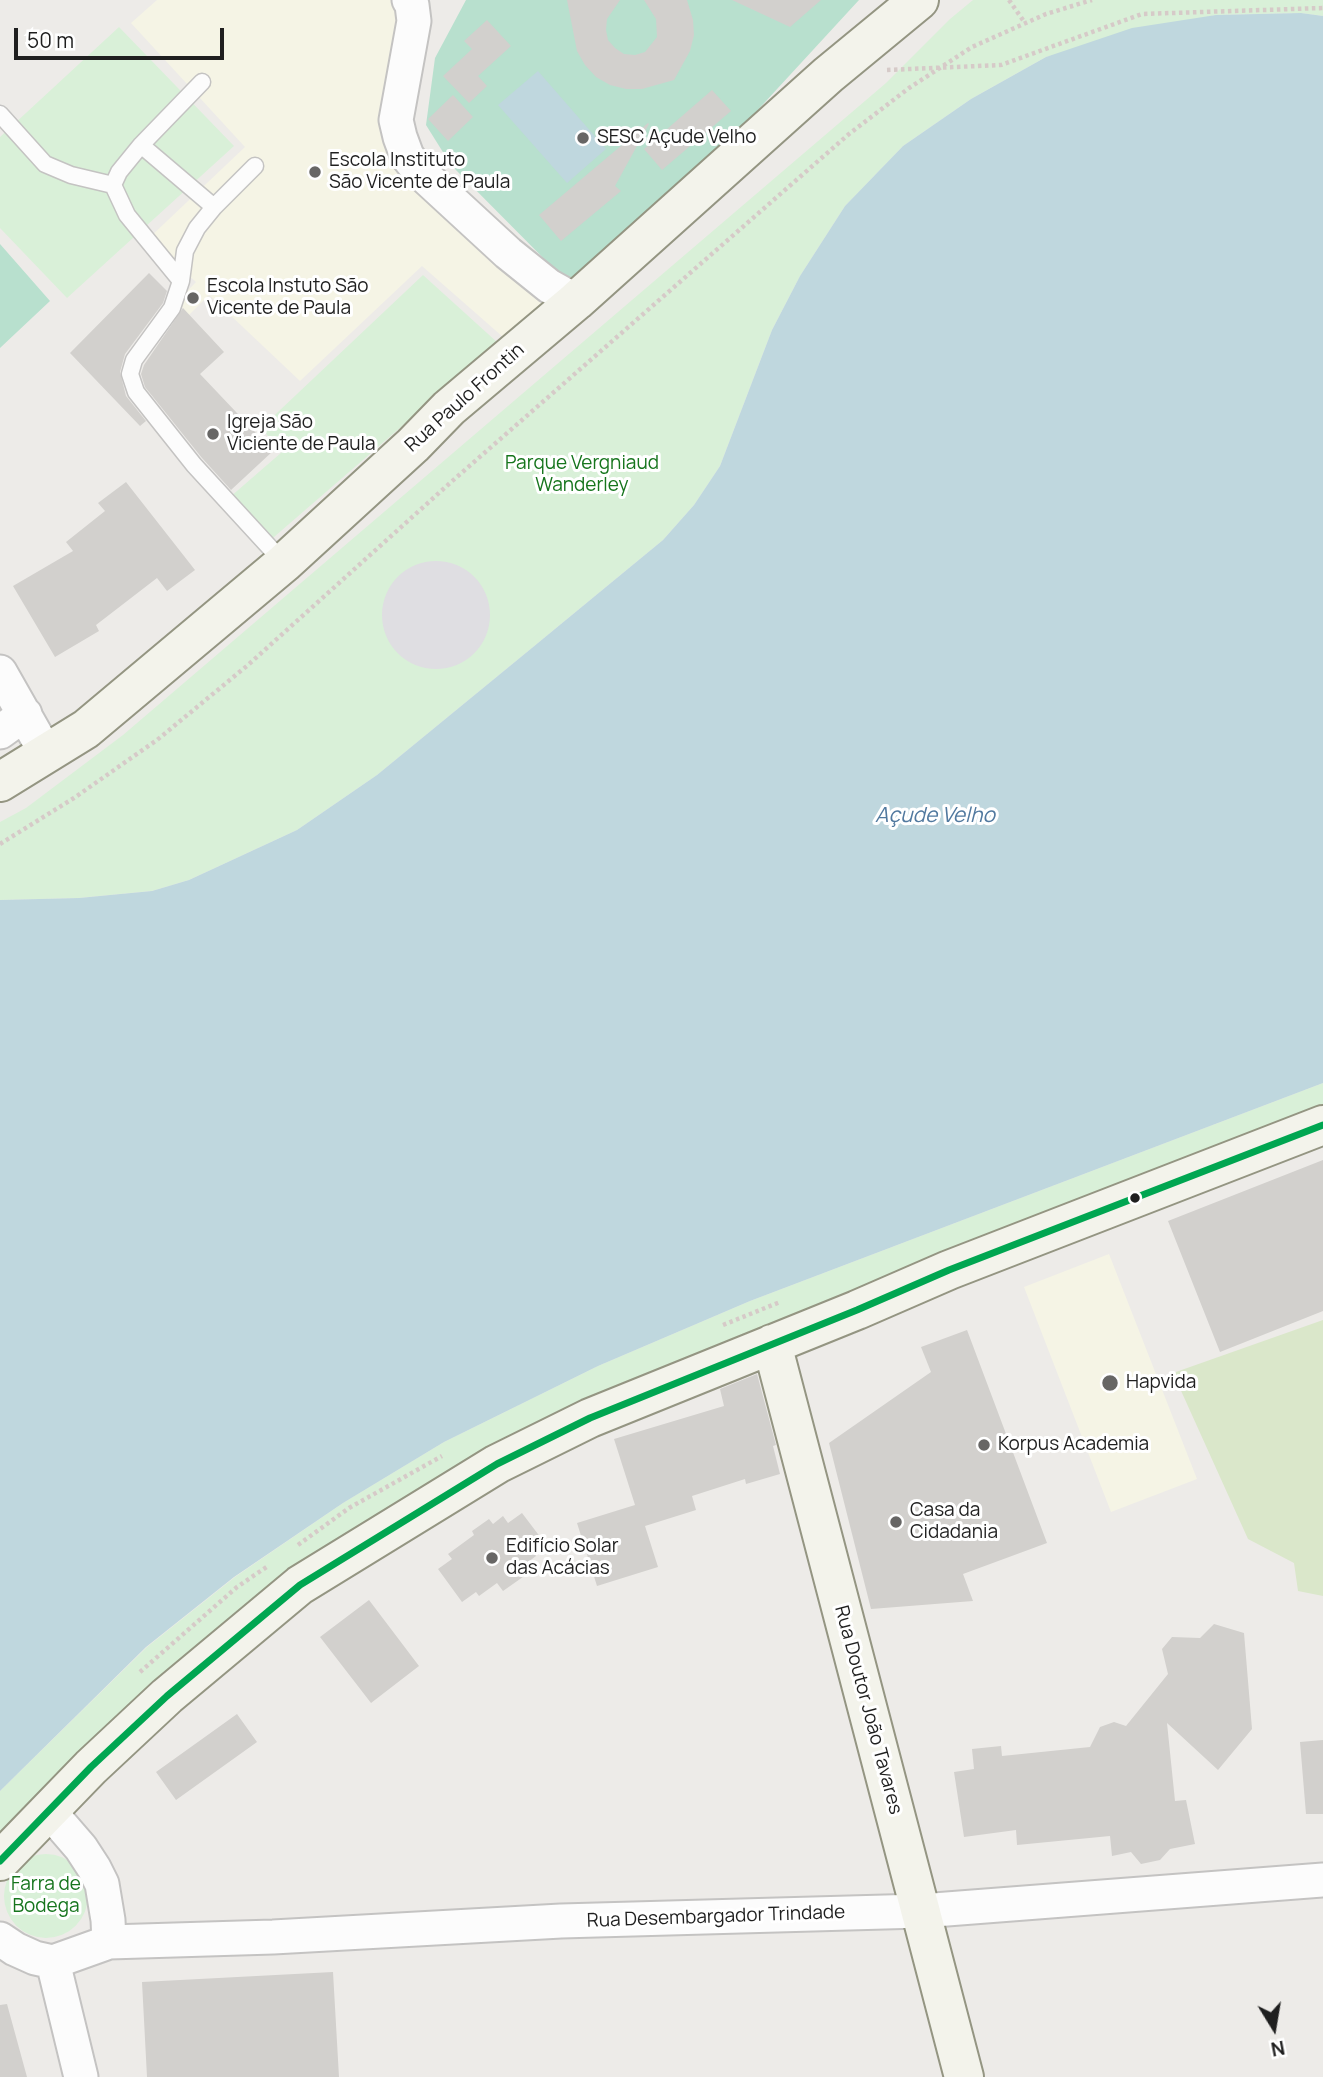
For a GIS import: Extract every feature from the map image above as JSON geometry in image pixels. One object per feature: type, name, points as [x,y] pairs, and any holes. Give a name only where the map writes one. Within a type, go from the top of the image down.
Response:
[{"type":"main road","name":"Rua Paulo Frontin","points":[[0,782],[86,729],[284,563],[413,445],[449,408],[576,301],[819,83],[919,0]]},
{"type":"main road","points":[[0,1861],[112,1746],[167,1696],[312,1578],[497,1464],[590,1418],[858,1310],[949,1270],[1323,1125]]},
{"type":"main road","name":"Rua Doutor João Tavares","points":[[772,1344],[964,2077]]},
{"type":"street","points":[[409,0],[414,21],[396,120],[407,156],[419,171],[508,253],[549,286],[576,301]]},
{"type":"street","points":[[0,672],[12,723],[46,753]]},
{"type":"street","points":[[49,1811],[81,1848],[102,1884],[109,1942]]},
{"type":"street","name":"Rua Desembargador Trindade","points":[[53,1962],[109,1942],[273,1937],[561,1921],[922,1911],[1323,1880]]},
{"type":"street","points":[[0,1939],[25,1954],[53,1962],[81,2077]]},
{"type":"lane","points":[[181,281],[127,215],[113,186],[119,172],[141,145],[202,82]]},
{"type":"lane","points":[[0,114],[45,164],[71,175],[113,186]]},
{"type":"lane","points":[[141,145],[214,207]]},
{"type":"lane","points":[[255,166],[197,228],[185,251],[181,281],[172,308],[134,360],[130,374],[136,391],[194,465],[284,563]]},
{"type":"path","points":[[1009,0],[1025,23]]},
{"type":"path","points":[[0,844],[157,740],[248,665],[450,483],[849,134],[909,88],[972,47],[1046,14],[1092,0]]},
{"type":"path","points":[[879,70],[1001,65],[1142,14],[1323,8]]},
{"type":"shaded area","name":"Escola Instituto São Vicente de Paula","points":[[157,0],[402,0],[400,124],[549,298],[503,337],[422,266],[300,381],[209,295],[189,315],[177,302],[196,282],[148,239],[245,147],[131,23]]},
{"type":"shaded area","points":[[436,561],[457,565],[474,577],[486,594],[490,615],[486,636],[474,653],[457,665],[436,669],[415,665],[398,653],[386,636],[382,615],[386,594],[398,577],[415,565]]},
{"type":"shaded area","name":"Hapvida","points":[[1109,1254],[1197,1479],[1111,1512],[1024,1287]]},
{"type":"green space","name":"SESC Açude Velho","points":[[466,0],[859,0],[720,151],[572,287],[451,165],[426,125],[435,58]]},
{"type":"green space","name":"Parque Vergniaud Wanderley","points":[[973,0],[1323,0],[1323,16],[1301,13],[1216,15],[1046,57],[971,99],[903,146],[845,206],[800,276],[772,330],[720,466],[694,505],[663,540],[377,775],[297,830],[189,880],[152,891],[79,898],[0,900],[0,822],[26,808],[123,735],[886,83],[950,19]]},
{"type":"green space","points":[[119,27],[234,146],[67,298],[0,228],[0,137]]},
{"type":"green space","points":[[0,244],[50,301],[0,348]]},
{"type":"green space","points":[[423,275],[498,343],[259,550],[222,504],[282,452],[261,428]]},
{"type":"green space","points":[[1323,1083],[1323,1112],[474,1465],[0,1842],[0,1791],[147,1647],[235,1577],[343,1503],[444,1442],[598,1366],[750,1301]]},
{"type":"green space","points":[[1323,1320],[1323,1596],[1298,1591],[1294,1563],[1248,1539],[1173,1373]]},
{"type":"green space","name":"Farra de Bodega","points":[[46,1854],[62,1857],[76,1866],[85,1880],[88,1896],[85,1912],[76,1926],[62,1935],[46,1938],[30,1935],[16,1926],[7,1912],[4,1896],[7,1880],[16,1866],[30,1857]]},
{"type":"water","name":"Açude Velho","points":[[1301,13],[1323,16],[1323,1083],[750,1301],[598,1366],[444,1442],[343,1503],[234,1577],[146,1647],[0,1791],[0,900],[79,898],[152,891],[189,880],[297,830],[377,775],[663,540],[694,505],[720,466],[772,330],[800,276],[845,206],[903,146],[971,99],[1046,57],[1132,28],[1216,15]]},
{"type":"water","points":[[538,71],[606,149],[567,183],[498,105]]},
{"type":"building","points":[[567,0],[620,0],[607,19],[608,40],[624,54],[635,55],[645,52],[657,37],[656,19],[644,0],[687,0],[694,35],[690,51],[674,80],[642,89],[626,89],[610,85],[596,77],[577,51]]},
{"type":"building","points":[[732,0],[821,0],[790,27]]},
{"type":"building","points":[[487,20],[511,46],[478,76],[487,86],[469,103],[443,76],[472,49],[464,41]]},
{"type":"building","points":[[712,90],[731,111],[662,170],[644,149]]},
{"type":"building","points":[[453,95],[473,117],[448,141],[428,119]]},
{"type":"building","points":[[648,123],[615,186],[621,191],[561,241],[539,215]]},
{"type":"building","points":[[149,273],[167,291],[163,303],[125,354],[120,372],[126,396],[146,421],[140,426],[70,353]]},
{"type":"building","points":[[183,308],[224,352],[200,374],[273,451],[231,490],[145,387],[141,374],[144,365]]},
{"type":"building","points":[[126,482],[195,570],[167,591],[157,578],[96,625],[99,631],[55,657],[13,586],[73,551],[66,542],[105,511],[98,503]]},
{"type":"building","points":[[1323,1160],[1323,1311],[1220,1352],[1168,1221]]},
{"type":"building","points":[[967,1330],[1047,1543],[963,1574],[973,1601],[871,1609],[829,1443],[931,1372],[921,1347]]},
{"type":"building","points":[[757,1374],[776,1445],[773,1446],[780,1474],[746,1484],[745,1479],[692,1496],[696,1510],[645,1526],[658,1567],[597,1586],[577,1523],[635,1505],[614,1439],[724,1406],[720,1389]]},
{"type":"building","name":"Edifício Solar das Acácias","points":[[522,1513],[544,1542],[532,1550],[536,1556],[524,1565],[530,1572],[503,1591],[497,1583],[479,1596],[476,1592],[462,1602],[438,1569],[452,1559],[448,1554],[474,1535],[472,1531],[489,1519],[493,1524],[503,1516],[508,1523]]},
{"type":"building","points":[[369,1600],[419,1666],[371,1703],[320,1637]]},
{"type":"building","points":[[1214,1624],[1244,1633],[1252,1729],[1218,1770],[1167,1723],[1175,1801],[1186,1800],[1195,1844],[1170,1849],[1160,1860],[1141,1864],[1131,1852],[1112,1856],[1110,1836],[1017,1845],[1016,1830],[964,1837],[954,1772],[974,1769],[972,1749],[1001,1746],[1002,1756],[1090,1747],[1100,1727],[1114,1722],[1126,1726],[1168,1674],[1162,1649],[1172,1637],[1200,1638]]},
{"type":"building","points":[[237,1714],[257,1742],[176,1800],[156,1772]]},
{"type":"building","points":[[1323,1740],[1323,1814],[1306,1814],[1300,1742]]},
{"type":"building","points":[[333,1972],[339,2077],[147,2077],[142,1982]]},
{"type":"building","points":[[7,2004],[27,2077],[0,2077],[0,2005]]},
{"type":"transit line","points":[[0,1861],[91,1767],[167,1696],[300,1585],[497,1464],[590,1418],[949,1270],[1323,1125]]},
{"type":"place","name":"SESC Açude Velho","points":[[583,138]]},
{"type":"place","name":"Escola Instituto São Vicente de Paula","points":[[315,172]]},
{"type":"place","name":"Escola Instuto São Vicente de Paula","points":[[193,298]]},
{"type":"place","name":"Igreja São Viciente de Paula","points":[[213,434]]},
{"type":"place","name":"Hapvida","points":[[1110,1383]]},
{"type":"place","name":"Korpus Academia","points":[[984,1445]]},
{"type":"place","name":"Casa da Cidadania","points":[[896,1522]]},
{"type":"place","name":"Edifício Solar das Acácias","points":[[492,1558]]}]
